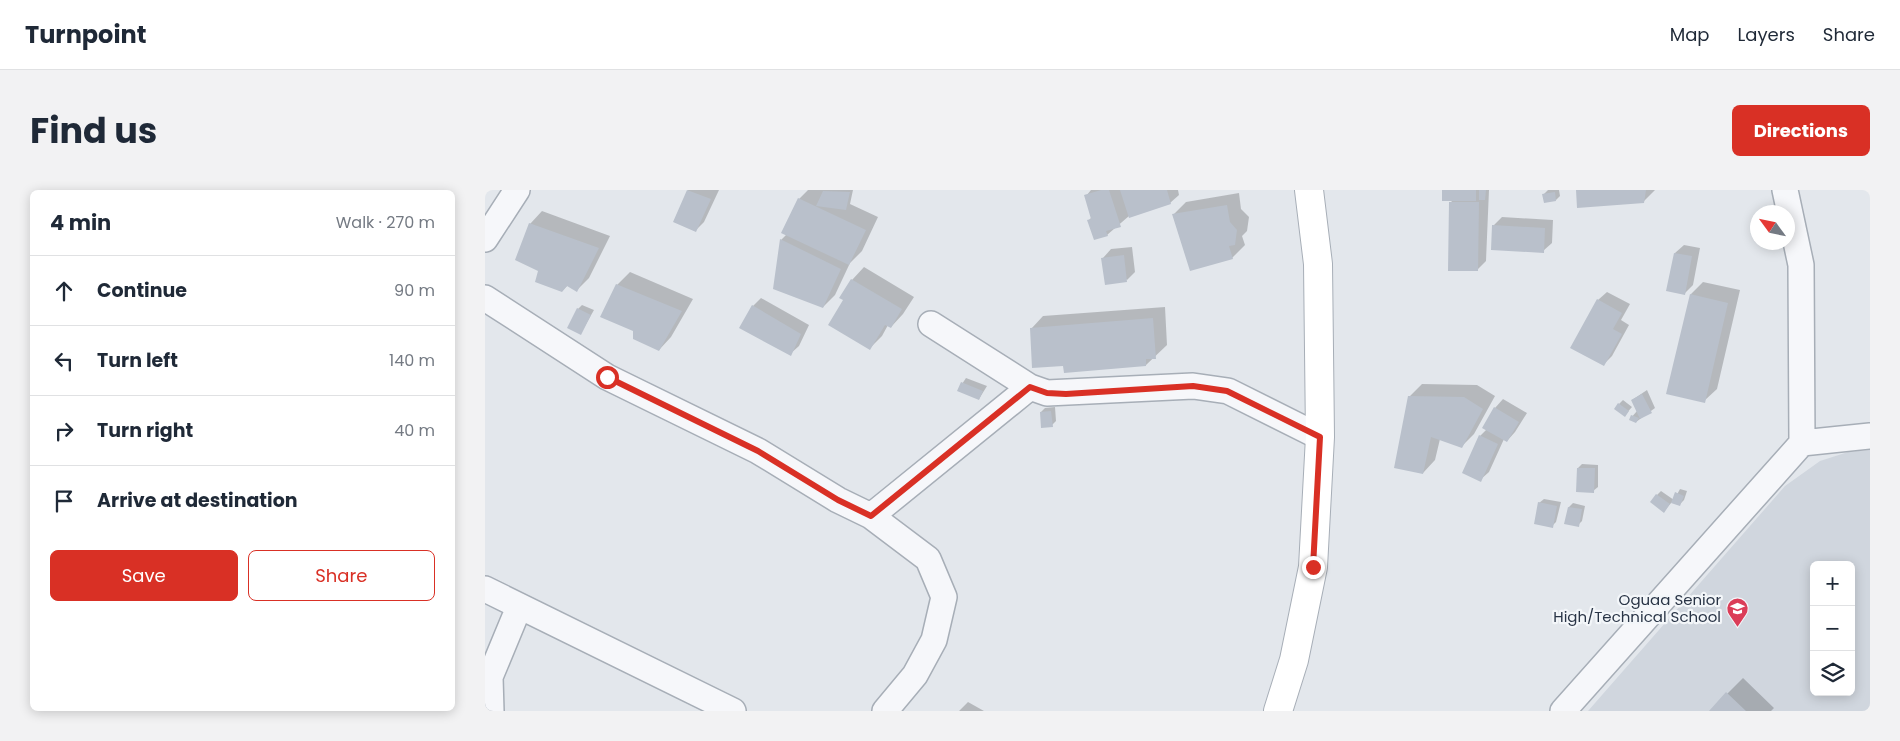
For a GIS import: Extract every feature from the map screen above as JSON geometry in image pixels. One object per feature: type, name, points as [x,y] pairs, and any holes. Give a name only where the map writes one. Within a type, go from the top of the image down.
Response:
[{"type":"street","points":[[485,239],[517,190]]},
{"type":"street","points":[[1278,711],[1294,660],[1313,567],[1320,437],[1318,264],[1309,190]]},
{"type":"street","points":[[1563,711],[1802,443],[1801,265],[1785,190]]},
{"type":"street","points":[[485,298],[607,377],[758,451],[838,500],[871,516],[927,559],[944,597],[934,640],[915,675],[885,711]]},
{"type":"street","points":[[931,324],[1030,387],[1047,393],[1066,394],[1193,386],[1227,391],[1320,437]]},
{"type":"street","points":[[871,516],[1030,387]]},
{"type":"street","points":[[1802,443],[1870,436]]},
{"type":"street","points":[[485,589],[733,711]]},
{"type":"street","points":[[491,711],[490,677],[519,607]]},
{"type":"shaded area","name":"Oguaa Senior High/Technical School","points":[[1870,450],[1870,711],[1588,711],[1785,486],[1820,461],[1848,452]]},
{"type":"building","points":[[687,190],[711,199],[696,232],[673,222]]},
{"type":"building","points":[[1101,190],[1109,190],[1121,227],[1106,231],[1108,236],[1094,240],[1087,220],[1091,219],[1084,195]]},
{"type":"building","points":[[1120,190],[1167,190],[1171,204],[1129,218]]},
{"type":"building","points":[[1442,190],[1476,190],[1476,201],[1442,201]]},
{"type":"building","points":[[1479,190],[1486,190],[1485,200],[1479,200]]},
{"type":"building","points":[[1576,190],[1646,190],[1644,203],[1577,208]]},
{"type":"building","points":[[823,191],[850,192],[846,210],[816,206]]},
{"type":"building","points":[[1555,192],[1556,201],[1544,203],[1542,194]]},
{"type":"building","points":[[798,198],[866,230],[849,265],[781,233]]},
{"type":"building","points":[[1449,202],[1479,202],[1478,271],[1448,271]]},
{"type":"building","points":[[1227,205],[1230,222],[1237,230],[1235,245],[1229,246],[1233,259],[1190,271],[1172,214]]},
{"type":"building","points":[[529,223],[599,248],[577,292],[567,286],[562,292],[535,282],[538,271],[515,260]]},
{"type":"building","points":[[1492,225],[1545,228],[1544,253],[1491,250]]},
{"type":"building","points":[[780,239],[841,269],[823,308],[773,289]]},
{"type":"building","points":[[1674,253],[1692,256],[1685,295],[1666,291]]},
{"type":"building","points":[[1124,255],[1127,282],[1105,285],[1101,258]]},
{"type":"building","points":[[851,279],[902,309],[891,328],[885,325],[870,350],[828,325],[843,300],[839,298]]},
{"type":"building","points":[[616,284],[682,311],[659,351],[633,339],[633,331],[600,317]]},
{"type":"building","points":[[1690,294],[1728,303],[1705,403],[1666,394]]},
{"type":"building","points":[[1597,299],[1622,313],[1613,329],[1622,334],[1604,366],[1570,348]]},
{"type":"building","points":[[752,305],[801,334],[791,356],[739,328]]},
{"type":"building","points":[[577,308],[591,315],[581,335],[567,328]]},
{"type":"building","points":[[1153,318],[1156,359],[1146,359],[1146,366],[1064,373],[1063,366],[1032,368],[1030,328]]},
{"type":"building","points":[[961,382],[983,391],[979,400],[957,391]]},
{"type":"building","points":[[1642,394],[1652,413],[1640,419],[1631,400]]},
{"type":"building","points":[[1408,396],[1464,397],[1483,409],[1462,448],[1431,437],[1423,474],[1394,468]]},
{"type":"building","points":[[1618,403],[1629,411],[1625,417],[1614,409]]},
{"type":"building","points":[[1494,407],[1519,422],[1507,442],[1482,428]]},
{"type":"building","points":[[1051,411],[1053,427],[1041,428],[1040,412]]},
{"type":"building","points":[[1631,415],[1639,418],[1636,423],[1629,420]]},
{"type":"building","points":[[1479,435],[1498,444],[1481,482],[1462,473]]},
{"type":"building","points":[[1577,468],[1595,468],[1594,493],[1576,492]]},
{"type":"building","points":[[1675,492],[1684,496],[1680,506],[1671,503]]},
{"type":"building","points":[[1656,494],[1670,504],[1664,513],[1650,502]]},
{"type":"building","points":[[1538,502],[1557,506],[1553,528],[1534,524]]},
{"type":"building","points":[[1568,507],[1582,509],[1579,527],[1564,524]]},
{"type":"building","points":[[1726,692],[1746,711],[1709,711]]},
{"type":"place","name":"Oguaa Senior High/Technical School","points":[[1737,628]]},
{"type":"route","points":[[607,377],[758,451],[838,500],[871,516],[1030,387],[1047,393],[1066,394],[1193,386],[1227,391],[1247,399],[1320,437],[1313,567]]}]
